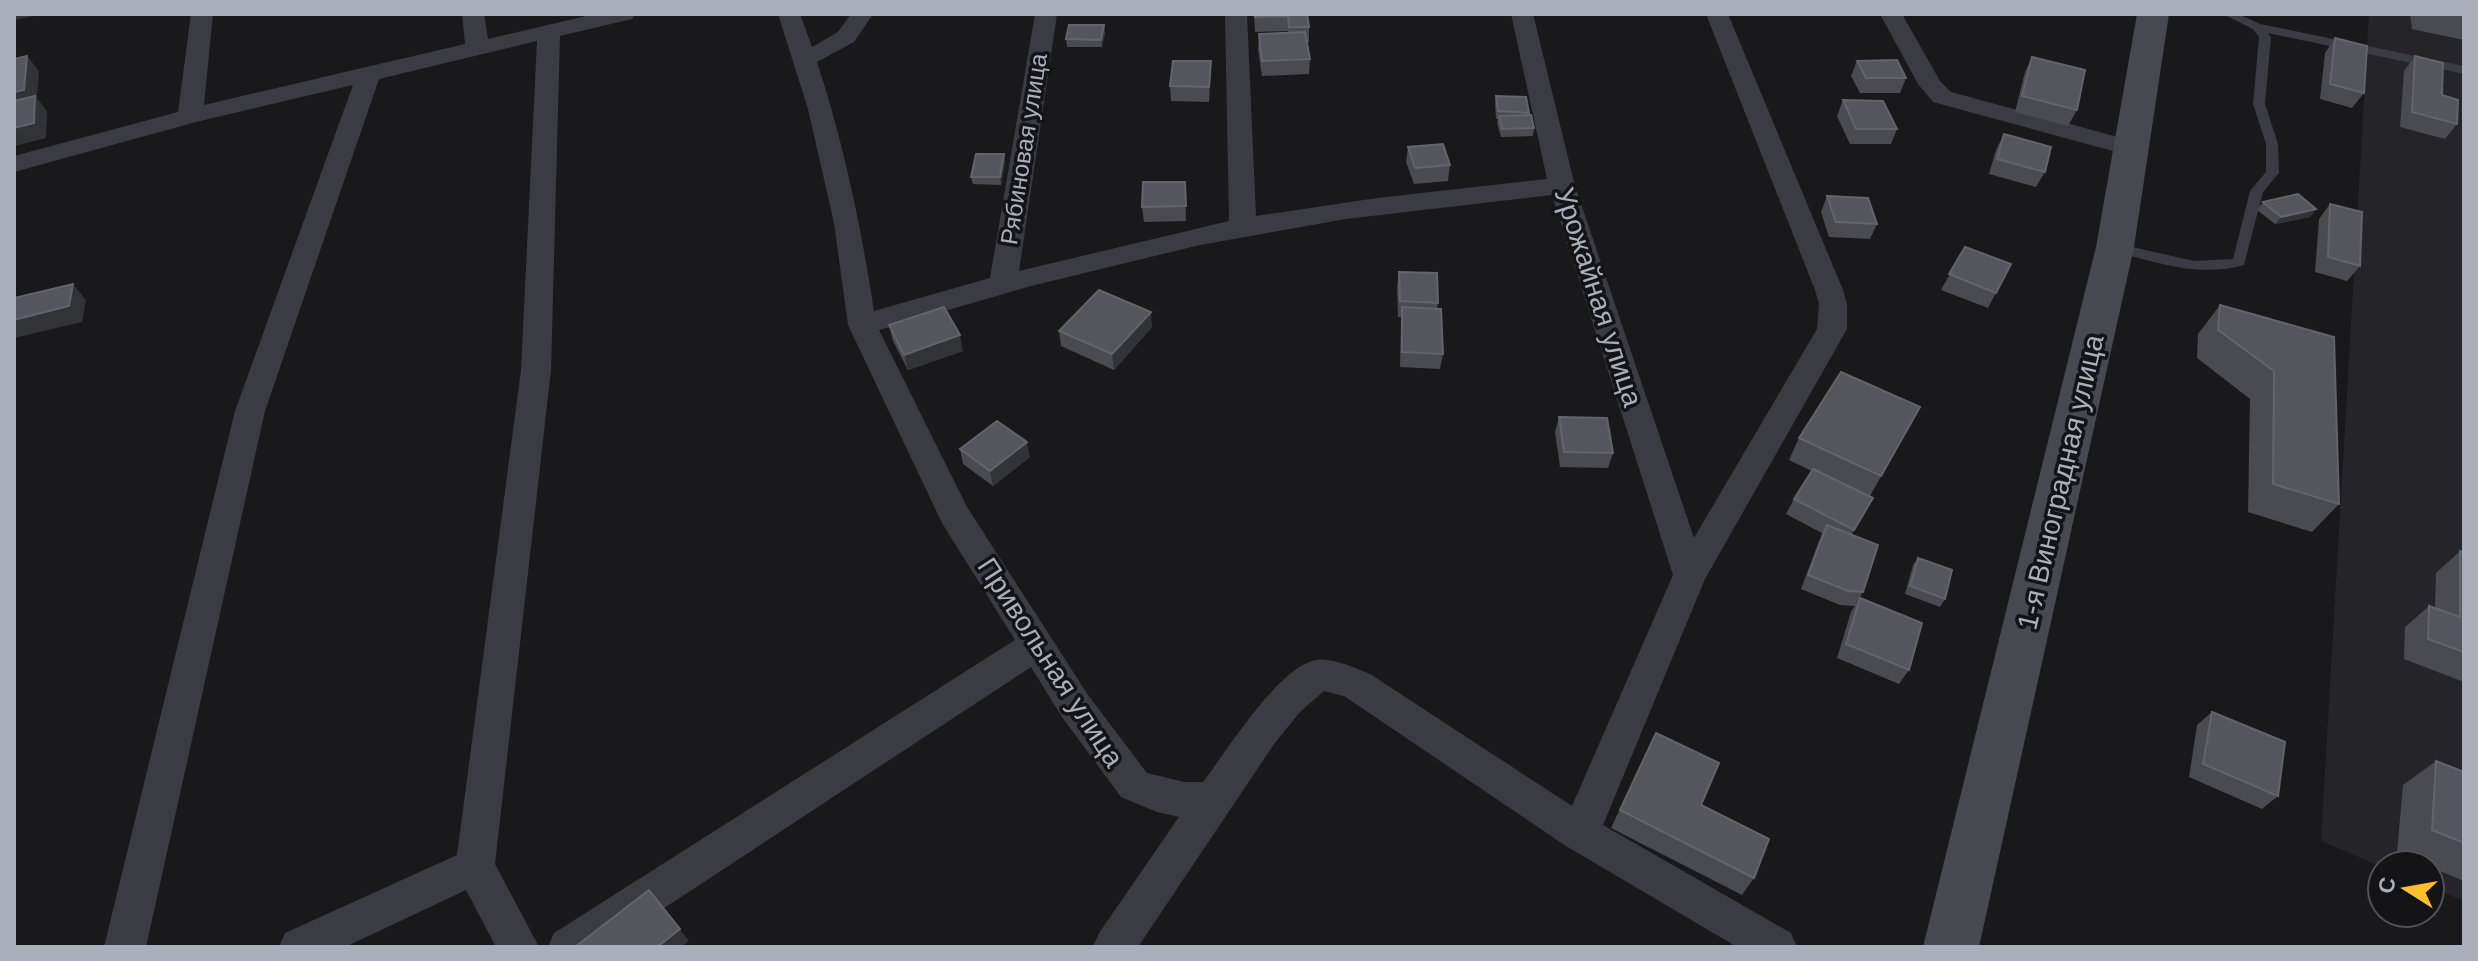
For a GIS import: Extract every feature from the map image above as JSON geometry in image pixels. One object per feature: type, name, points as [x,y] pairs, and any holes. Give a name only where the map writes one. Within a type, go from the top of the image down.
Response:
[{"type":"main road","name":"1-я Виноградная улица","points":[[1951,947],[2115,247],[2153,14]]},
{"type":"street","points":[[190,116],[202,14]]},
{"type":"street","points":[[473,14],[477,48]]},
{"type":"street","points":[[14,164],[190,116],[624,14]]},
{"type":"street","name":"Привольная улица","points":[[789,14],[820,109],[847,223],[862,325],[954,514],[1075,706],[1134,785],[1157,795],[1184,800],[1213,800]]},
{"type":"street","points":[[804,59],[843,41],[854,30],[862,14]]},
{"type":"street","name":"Рябиновая улица","points":[[1003,284],[1046,14]]},
{"type":"street","points":[[1236,14],[1243,229]]},
{"type":"street","name":"Урожайная улица","points":[[1522,14],[1562,186],[1690,575]]},
{"type":"street","points":[[1580,833],[1690,575],[1832,329],[1833,304],[1717,14]]},
{"type":"street","points":[[1891,14],[1930,84],[1942,97],[2131,148]]},
{"type":"street","points":[[518,947],[475,866],[536,370],[549,32]]},
{"type":"street","points":[[125,947],[250,411],[369,74]]},
{"type":"street","points":[[862,325],[1003,284],[1243,229],[1314,215],[1562,186]]},
{"type":"street","points":[[569,947],[1036,645]]},
{"type":"street","points":[[1114,947],[1213,800],[1287,701],[1318,675],[1357,685],[1580,833],[1776,947]]},
{"type":"street","points":[[300,947],[475,866]]},
{"type":"lane","points":[[2229,14],[2257,27],[2464,70]]},
{"type":"lane","points":[[2115,247],[2207,267],[2223,268],[2239,262],[2257,191],[2273,173],[2272,144],[2259,104],[2265,37],[2257,27]]},
{"type":"shaded area","points":[[2369,14],[2464,14],[2464,901],[2446,894],[2446,849],[2366,849],[2366,860],[2321,841]]},
{"type":"building","points":[[1255,14],[1307,14],[1309,27],[1289,27],[1288,16],[1255,17]]},
{"type":"building","points":[[1069,25],[1104,25],[1101,40],[1066,39]]},
{"type":"building","points":[[1305,32],[1310,59],[1262,61],[1259,34]]},
{"type":"building","points":[[2335,38],[2367,46],[2364,93],[2330,84]]},
{"type":"building","points":[[27,56],[24,90],[14,92],[14,59]]},
{"type":"building","points":[[2415,56],[2443,63],[2442,95],[2458,100],[2457,124],[2412,112]]},
{"type":"building","points":[[2032,57],[2085,70],[2077,110],[2022,96]]},
{"type":"building","points":[[1897,60],[1906,78],[1866,78],[1857,61]]},
{"type":"building","points":[[1173,61],[1211,61],[1209,87],[1170,86]]},
{"type":"building","points":[[35,96],[34,123],[14,128],[14,101]]},
{"type":"building","points":[[1496,96],[1526,97],[1529,113],[1498,111]]},
{"type":"building","points":[[1843,100],[1883,101],[1897,129],[1856,129]]},
{"type":"building","points":[[1531,115],[1534,128],[1502,129],[1499,116]]},
{"type":"building","points":[[2004,134],[2051,147],[2045,172],[1997,159]]},
{"type":"building","points":[[1443,144],[1450,165],[1415,168],[1408,147]]},
{"type":"building","points":[[976,154],[1004,154],[1000,177],[971,177]]},
{"type":"building","points":[[1143,182],[1185,182],[1186,206],[1142,207]]},
{"type":"building","points":[[2298,194],[2316,209],[2281,217],[2263,202]]},
{"type":"building","points":[[1827,196],[1868,198],[1877,224],[1836,222]]},
{"type":"building","points":[[2330,204],[2362,212],[2360,266],[2328,257]]},
{"type":"building","points":[[1965,247],[2011,264],[1996,293],[1949,274]]},
{"type":"building","points":[[1399,272],[1437,273],[1438,303],[1400,301]]},
{"type":"building","points":[[73,284],[69,306],[14,320],[14,298]]},
{"type":"building","points":[[1099,290],[1151,312],[1112,354],[1059,331]]},
{"type":"building","points":[[2220,305],[2334,337],[2339,504],[2273,484],[2274,371],[2218,330]]},
{"type":"building","points":[[944,307],[960,335],[904,355],[889,325]]},
{"type":"building","points":[[1402,307],[1441,309],[1443,354],[1402,352]]},
{"type":"building","points":[[1841,372],[1920,407],[1881,476],[1799,438]]},
{"type":"building","points":[[1559,417],[1607,418],[1613,453],[1564,452]]},
{"type":"building","points":[[997,421],[1027,442],[990,471],[960,449]]},
{"type":"building","points":[[1813,469],[1873,498],[1854,530],[1794,499]]},
{"type":"building","points":[[1827,525],[1878,545],[1863,592],[1848,591],[1808,575]]},
{"type":"building","points":[[2460,551],[2464,553],[2464,652],[2428,639],[2429,606],[2460,617]]},
{"type":"building","points":[[1918,558],[1952,570],[1945,599],[1910,586]]},
{"type":"building","points":[[1860,598],[1922,623],[1909,670],[1846,644]]},
{"type":"building","points":[[2212,712],[2285,742],[2278,796],[2203,764]]},
{"type":"building","points":[[1656,733],[1719,763],[1701,805],[1769,839],[1754,878],[1620,810]]},
{"type":"building","points":[[2436,761],[2464,772],[2464,843],[2432,830]]},
{"type":"building","points":[[649,890],[680,929],[657,947],[575,947]]}]
